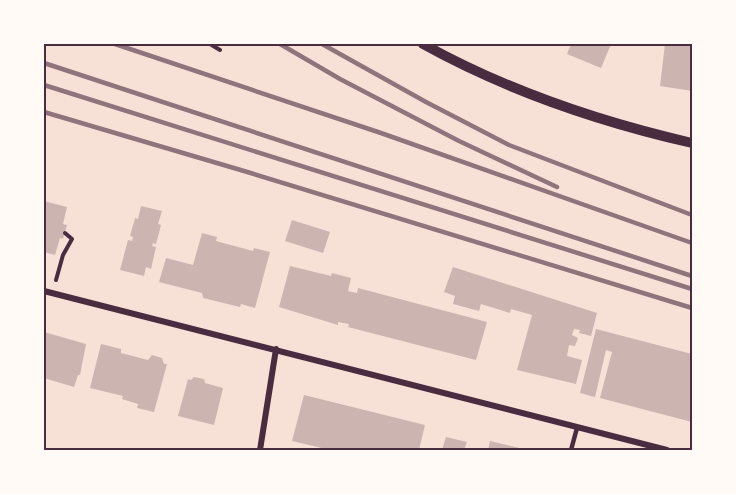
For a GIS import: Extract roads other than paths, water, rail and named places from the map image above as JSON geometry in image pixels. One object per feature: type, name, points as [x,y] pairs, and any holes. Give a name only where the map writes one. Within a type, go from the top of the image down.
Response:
[{"type":"street","points":[[423,44],[462,65],[533,95],[648,133],[693,143]]},
{"type":"street","points":[[44,291],[667,450]]},
{"type":"street","points":[[260,450],[276,350]]},
{"type":"lane","points":[[571,450],[577,428]]},
{"type":"railway","points":[[115,44],[381,133],[692,243]]},
{"type":"railway","points":[[280,44],[340,79],[459,141],[557,187]]},
{"type":"railway","points":[[322,44],[509,145],[692,215]]},
{"type":"railway","points":[[44,63],[692,276]]},
{"type":"railway","points":[[44,85],[692,289]]},
{"type":"railway","points":[[44,112],[692,308]]}]
